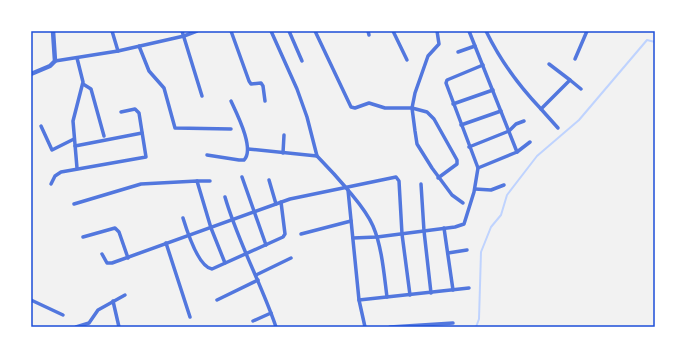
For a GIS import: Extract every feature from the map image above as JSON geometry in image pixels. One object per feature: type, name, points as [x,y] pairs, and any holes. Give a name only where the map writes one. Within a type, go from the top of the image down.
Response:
[{"type":"street","points":[[53,31],[55,61]]},
{"type":"street","points":[[112,31],[118,51]]},
{"type":"street","points":[[182,31],[202,96]]},
{"type":"street","points":[[31,74],[50,66],[55,61],[118,51],[184,36],[197,31]]},
{"type":"street","points":[[231,31],[249,81],[251,84],[260,83],[263,86],[265,101]]},
{"type":"street","points":[[271,31],[297,89],[307,117],[317,156],[365,211],[377,237],[388,297]]},
{"type":"street","points":[[289,31],[302,61]]},
{"type":"street","points":[[315,31],[350,107],[355,108],[369,103],[385,108],[412,108],[432,116],[458,160],[457,164],[438,178]]},
{"type":"street","points":[[393,31],[407,60]]},
{"type":"street","points":[[437,31],[439,44],[428,56],[412,108],[417,144],[438,178],[452,194],[464,203]]},
{"type":"street","points":[[470,31],[517,152]]},
{"type":"street","points":[[486,31],[503,63],[525,92],[558,128]]},
{"type":"street","points":[[575,59],[587,31]]},
{"type":"street","points":[[139,46],[149,71],[160,81],[164,88],[175,128],[231,129]]},
{"type":"street","points":[[458,52],[475,46]]},
{"type":"street","points":[[77,58],[83,84],[73,121],[77,168]]},
{"type":"street","points":[[549,64],[581,89]]},
{"type":"street","points":[[353,238],[402,234],[464,224],[475,189],[478,168],[446,82],[447,80],[483,65]]},
{"type":"street","points":[[541,109],[570,80]]},
{"type":"street","points":[[83,84],[91,89],[104,136]]},
{"type":"street","points":[[453,104],[493,90]]},
{"type":"street","points":[[207,155],[244,160],[248,149],[243,128],[231,102]]},
{"type":"street","points":[[51,184],[57,173],[77,168],[145,158],[146,154],[137,111],[135,109],[122,112]]},
{"type":"street","points":[[461,125],[501,111]]},
{"type":"street","points":[[469,146],[509,131],[516,124],[524,121]]},
{"type":"street","points":[[41,126],[52,150],[74,139]]},
{"type":"street","points":[[75,146],[142,133]]},
{"type":"street","points":[[283,153],[284,135]]},
{"type":"street","points":[[478,168],[517,152],[530,142]]},
{"type":"street","points":[[248,149],[317,156]]},
{"type":"street","points":[[242,177],[253,213],[266,245]]},
{"type":"street","points":[[102,254],[108,264],[297,197],[347,189],[398,178],[402,234],[410,295]]},
{"type":"street","points":[[269,180],[276,204]]},
{"type":"street","points":[[197,181],[211,228],[225,263]]},
{"type":"street","points":[[74,204],[141,184],[197,181],[210,182]]},
{"type":"street","points":[[421,184],[424,231],[431,292]]},
{"type":"street","points":[[475,189],[491,190],[504,185]]},
{"type":"street","points":[[347,189],[352,221],[359,300],[365,327]]},
{"type":"street","points":[[225,197],[245,254],[256,275],[272,313],[276,327]]},
{"type":"street","points":[[183,218],[195,250],[206,267],[212,269],[283,237],[285,234],[281,202]]},
{"type":"street","points":[[301,234],[352,221]]},
{"type":"street","points":[[83,237],[115,228],[119,232],[128,258]]},
{"type":"street","points":[[444,228],[453,290]]},
{"type":"street","points":[[166,244],[190,317]]},
{"type":"street","points":[[448,253],[467,250]]},
{"type":"street","points":[[256,275],[291,258]]},
{"type":"street","points":[[217,300],[258,280]]},
{"type":"street","points":[[359,300],[469,288]]},
{"type":"street","points":[[76,327],[90,325],[98,310],[125,295]]},
{"type":"street","points":[[31,300],[63,315]]},
{"type":"street","points":[[113,301],[119,327]]},
{"type":"street","points":[[253,321],[272,313]]},
{"type":"street","points":[[390,327],[453,323]]},
{"type":"waterway","points":[[476,327],[479,319],[481,252],[491,227],[501,215],[507,195],[537,156],[579,120],[647,40],[655,42]]}]
